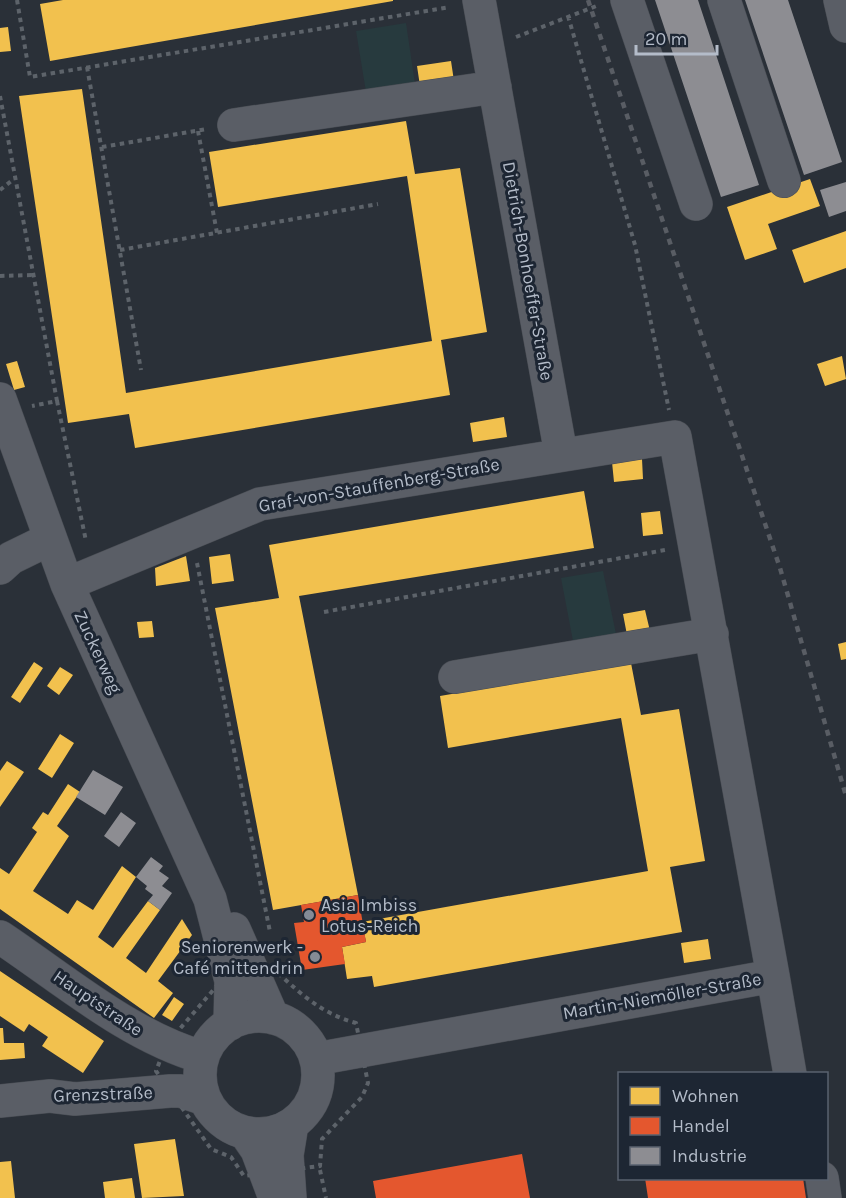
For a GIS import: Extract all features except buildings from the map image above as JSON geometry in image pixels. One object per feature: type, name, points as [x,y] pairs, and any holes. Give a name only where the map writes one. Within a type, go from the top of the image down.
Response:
[{"type":"street","points":[[724,0],[784,181]]},
{"type":"street","points":[[840,0],[846,26]]},
{"type":"street","name":"Dietrich-Bonhoeffer-Straße","points":[[479,1],[561,454]]},
{"type":"street","points":[[614,2],[696,204]]},
{"type":"street","points":[[234,125],[495,87]]},
{"type":"street","name":"Zuckerweg","points":[[2,406],[50,539],[79,579],[210,899],[231,981],[230,1024]]},
{"type":"street","points":[[561,454],[675,437]]},
{"type":"street","name":"Martin-Niemöller-Straße","points":[[316,1059],[773,976],[675,437]]},
{"type":"street","name":"Graf-von-Stauffenberg-Straße","points":[[79,579],[260,504],[561,454]]},
{"type":"street","points":[[0,568],[11,558],[50,539]]},
{"type":"street","points":[[455,677],[712,634]]},
{"type":"street","name":"Zuckerweg","points":[[210,899],[234,930],[273,1018]]},
{"type":"street","name":"Hauptstraße","points":[[0,937],[142,1033],[174,1049],[202,1057]]},
{"type":"street","points":[[773,976],[790,1072]]},
{"type":"street","points":[[262,1016],[273,1018],[298,1030],[311,1046],[316,1059],[318,1083],[313,1102],[301,1118],[285,1129],[266,1135],[246,1134],[228,1126],[213,1113],[205,1099],[199,1076],[202,1057],[211,1040],[230,1024],[243,1018],[262,1016]]},
{"type":"street","name":"Grenzstraße","points":[[0,1101],[50,1096],[75,1099],[170,1091],[182,1091],[205,1099]]},
{"type":"street","points":[[292,1124],[287,1155],[295,1183]]},
{"type":"street","points":[[246,1134],[257,1150],[275,1198]]},
{"type":"street","points":[[822,1180],[825,1198]]},
{"type":"path","points":[[17,0],[30,77],[479,1]]},
{"type":"path","points":[[488,48],[568,15],[614,2]]},
{"type":"path","points":[[568,15],[635,245],[675,437]]},
{"type":"path","points":[[87,67],[141,370]]},
{"type":"path","points":[[0,96],[57,401],[79,579]]},
{"type":"path","points":[[102,147],[234,125]]},
{"type":"path","points":[[198,131],[217,233]]},
{"type":"path","points":[[0,190],[15,178]]},
{"type":"path","points":[[120,250],[378,204]]},
{"type":"path","points":[[0,276],[34,275]]},
{"type":"path","points":[[2,406],[57,401]]},
{"type":"path","points":[[191,532],[271,938]]},
{"type":"path","points":[[324,612],[695,544]]},
{"type":"path","points":[[276,961],[278,973],[312,1005],[336,1018],[356,1023],[358,1031]]},
{"type":"path","points":[[267,975],[278,973]]},
{"type":"path","points":[[326,1198],[320,1166],[322,1139],[362,1096],[368,1083],[365,1066]]},
{"type":"path","points":[[295,1183],[320,1166]]},
{"type":"green space","points":[[406,23],[415,84],[366,92],[356,31]]},
{"type":"green space","points":[[603,571],[616,634],[573,641],[561,578]]},
{"type":"railway","points":[[588,0],[780,568],[846,796]]},
{"type":"place","name":"Asia Imbiss Lotus-Reich","points":[[309,915]]},
{"type":"place","name":"Seniorenwerk - Café mittendrin","points":[[315,957]]}]
